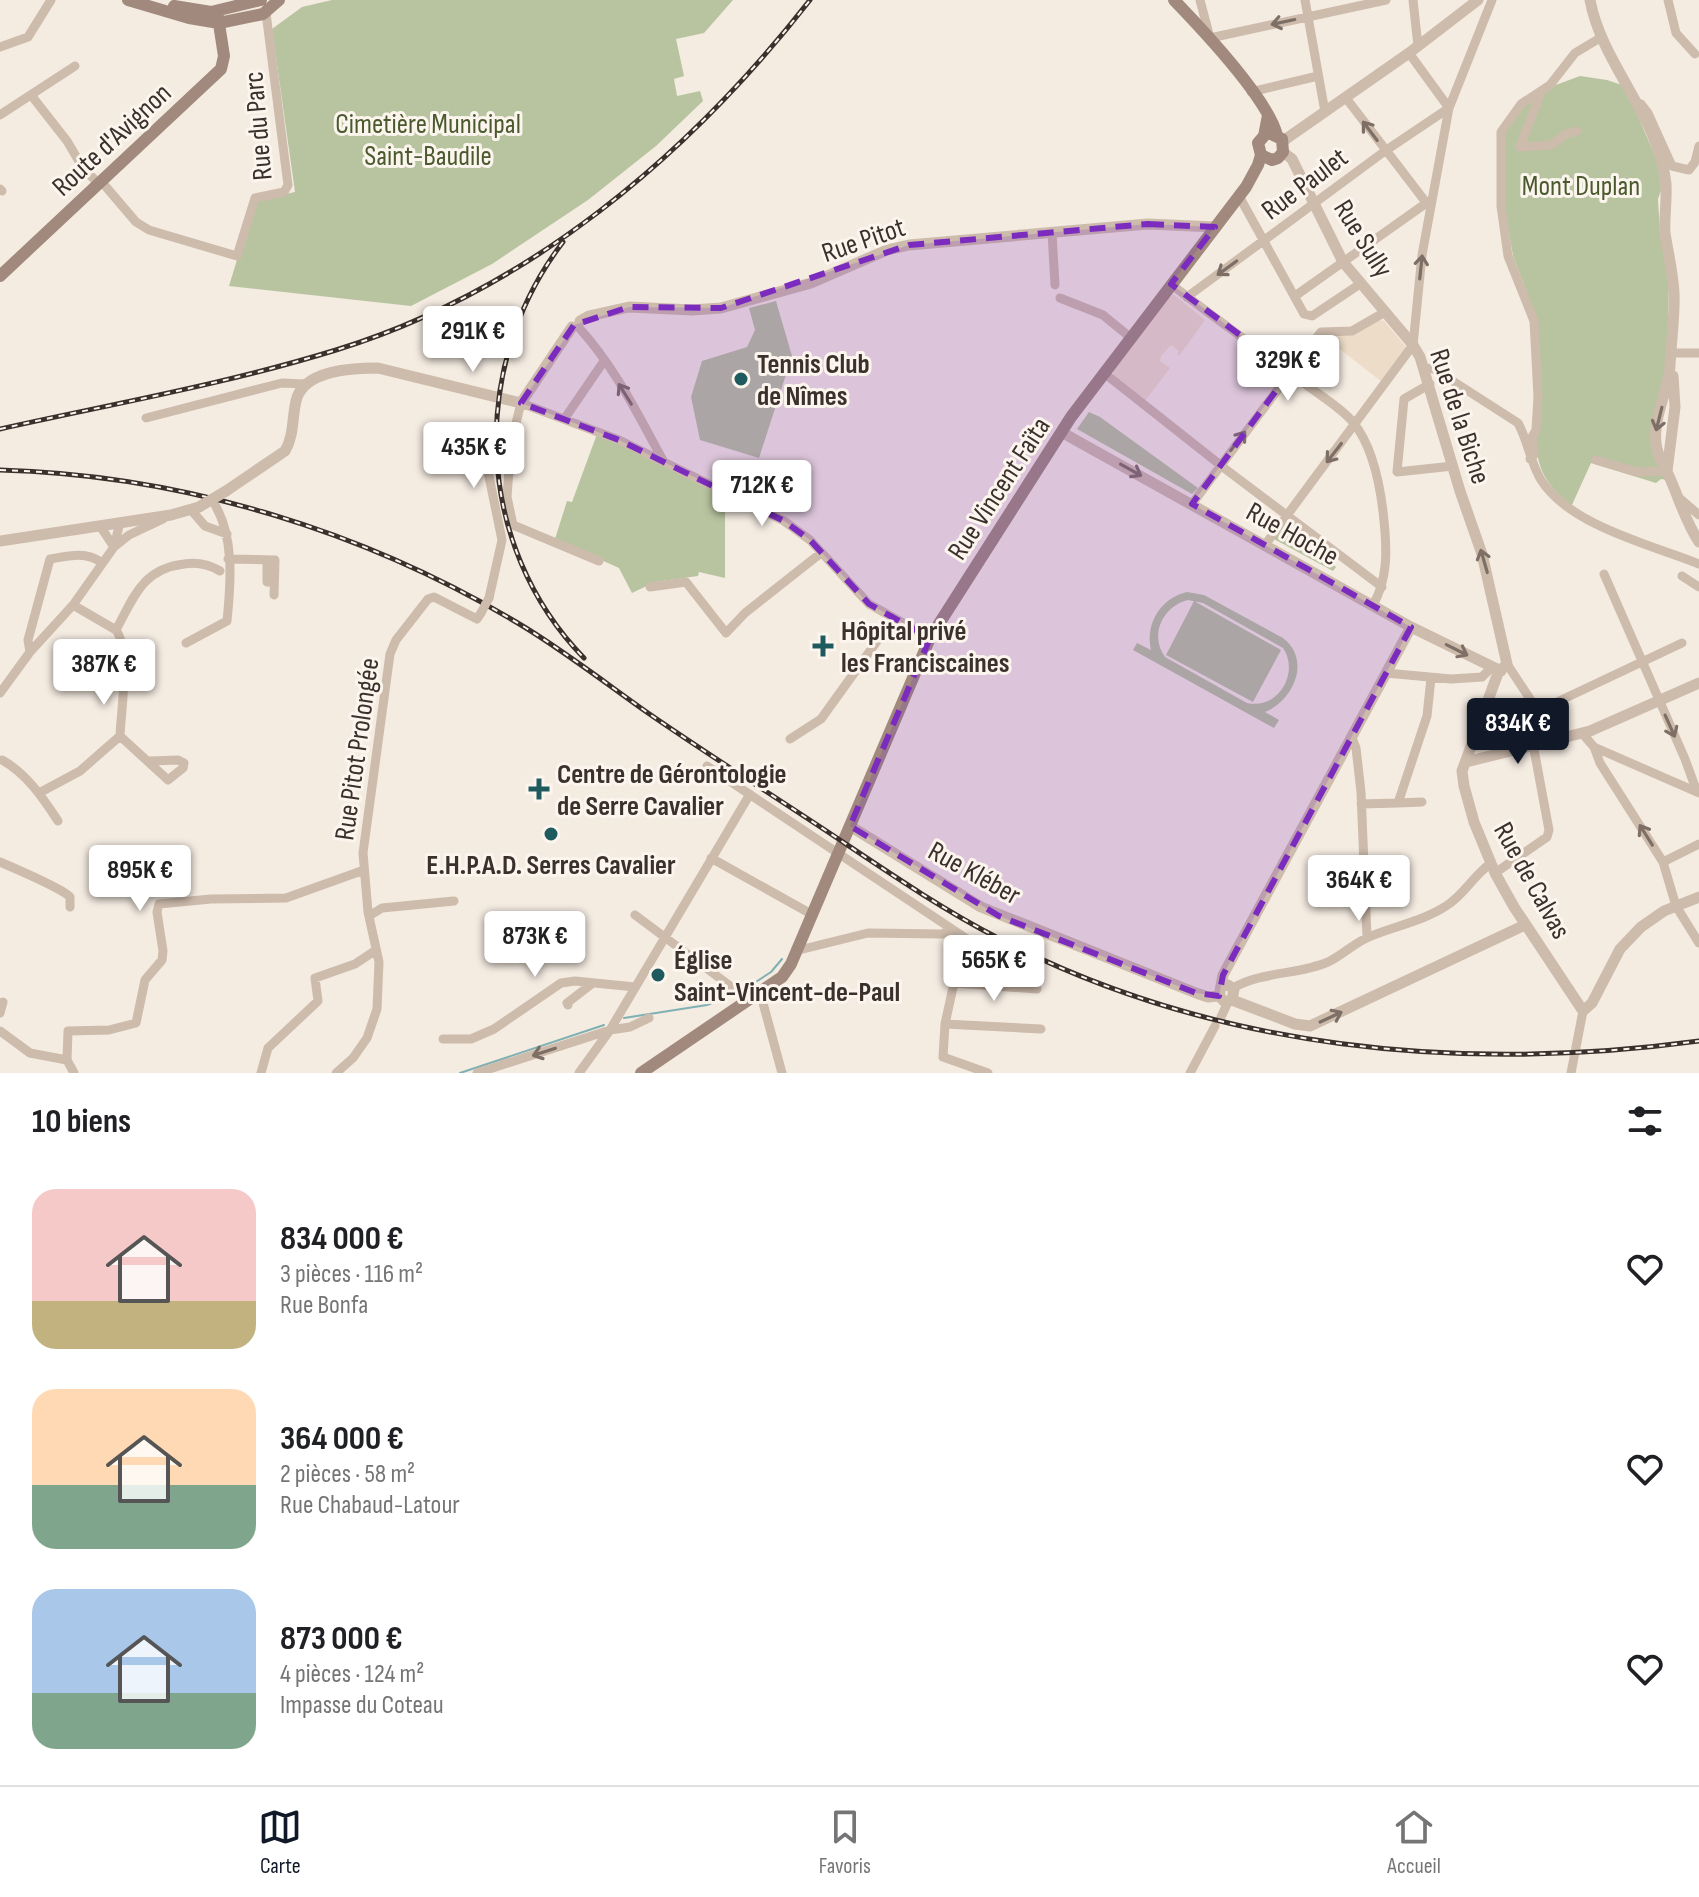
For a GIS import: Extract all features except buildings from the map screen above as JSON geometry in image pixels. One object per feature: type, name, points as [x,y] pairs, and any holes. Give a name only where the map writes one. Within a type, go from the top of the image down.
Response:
[{"type":"main road","points":[[128,0],[189,18],[266,13],[279,0]]},
{"type":"main road","points":[[155,0],[218,17],[261,0]]},
{"type":"main road","name":"Rue Sully","points":[[1174,0],[1210,38],[1268,115],[1277,141]]},
{"type":"main road","name":"Route d'Avignon","points":[[0,276],[221,69],[224,56],[218,17]]},
{"type":"main road","points":[[1266,158],[1258,143],[1277,141]]},
{"type":"main road","name":"Rue Vincent Faïta","points":[[641,1073],[782,977],[799,950],[930,638],[1104,373],[1242,191],[1268,168],[1266,158],[1278,158],[1277,141]]},
{"type":"street","points":[[0,47],[28,37],[51,0]]},
{"type":"street","points":[[1200,0],[1210,38],[1386,0]]},
{"type":"street","points":[[1305,0],[1325,112]]},
{"type":"street","points":[[1413,0],[1414,50],[1449,108]]},
{"type":"street","points":[[1277,141],[1346,98],[1478,0]]},
{"type":"street","name":"Rue de la Biche","points":[[1492,0],[1449,108],[1428,205],[1413,345],[1425,368],[1485,566],[1500,669],[1563,737]]},
{"type":"street","points":[[1590,0],[1600,38],[1630,90],[1655,145],[1666,187],[1666,235],[1674,296],[1670,359],[1675,407],[1667,471],[1689,527],[1699,542]]},
{"type":"street","points":[[1668,0],[1676,33],[1695,54]]},
{"type":"street","name":"Rue du Parc","points":[[100,183],[136,222],[149,230],[237,256],[255,198],[284,192],[288,185],[266,13]]},
{"type":"street","points":[[1530,459],[1534,455],[1532,437],[1536,430],[1538,397],[1534,321],[1508,256],[1501,206],[1501,132],[1521,104],[1561,74],[1575,53],[1600,38]]},
{"type":"street","points":[[0,115],[75,66]]},
{"type":"street","points":[[1251,92],[1318,76]]},
{"type":"street","points":[[1630,90],[1648,113],[1672,166],[1689,170],[1695,162],[1699,146]]},
{"type":"street","points":[[1541,92],[1520,147],[1551,145],[1566,134],[1577,131]]},
{"type":"street","points":[[31,95],[67,141],[83,168],[100,183]]},
{"type":"street","points":[[1295,296],[1428,205],[1346,98]]},
{"type":"street","name":"Rue Paulet","points":[[1187,297],[1385,151],[1449,108]]},
{"type":"street","name":"Rue Sully","points":[[1277,141],[1292,159],[1343,262],[1413,345]]},
{"type":"street","points":[[1242,191],[1264,241],[1304,314],[1312,316],[1360,284]]},
{"type":"street","name":"Rue Pitot","points":[[577,326],[589,316],[629,307],[721,308],[811,283],[887,250],[909,245],[1148,224],[1215,227]]},
{"type":"street","points":[[1052,233],[1055,285]]},
{"type":"street","points":[[1171,284],[1290,372],[1354,424],[1375,471],[1386,537],[1382,587],[1373,605]]},
{"type":"street","points":[[1060,298],[1103,315],[1131,338]]},
{"type":"street","points":[[1192,504],[1321,332],[1352,331],[1385,312]]},
{"type":"street","points":[[521,403],[577,326],[637,412],[664,462]]},
{"type":"street","points":[[1265,545],[1413,345]]},
{"type":"street","points":[[1670,359],[1699,353]]},
{"type":"street","points":[[565,418],[604,361]]},
{"type":"street","points":[[146,418],[282,383],[305,384],[327,375],[378,368],[521,403],[619,440],[784,521],[810,540],[869,604],[930,638]]},
{"type":"street","points":[[1425,368],[1434,369],[1511,416],[1524,433],[1530,459],[1542,482],[1572,513],[1699,564]]},
{"type":"street","points":[[1104,373],[1382,587]]},
{"type":"street","points":[[213,528],[217,509],[226,491],[285,451],[291,442],[296,403],[305,384]]},
{"type":"street","points":[[1397,469],[1404,399],[1430,384]]},
{"type":"street","name":"Rue Pitot Prolongée","points":[[67,1060],[68,1031],[109,1030],[136,1023],[145,980],[162,960],[157,912],[159,904],[211,899],[286,898],[364,870],[363,853],[388,669],[396,640],[428,599],[434,597],[477,619],[489,598],[502,540],[486,462],[488,454],[511,443],[521,403]]},
{"type":"street","name":"Rue Hoche","points":[[1063,433],[1411,627],[1500,669]]},
{"type":"street","points":[[511,443],[507,497],[513,525],[599,561]]},
{"type":"street","points":[[1596,460],[1637,472],[1667,471]]},
{"type":"street","points":[[1375,471],[1397,469],[1397,472],[1453,466]]},
{"type":"street","points":[[1678,497],[1699,515]]},
{"type":"street","points":[[0,541],[195,509],[217,509]]},
{"type":"street","points":[[195,509],[205,526],[227,534]]},
{"type":"street","points":[[186,643],[227,621],[227,534],[217,509]]},
{"type":"street","points":[[0,693],[30,652],[73,605],[114,547],[129,535],[171,515]]},
{"type":"street","points":[[124,522],[129,535]]},
{"type":"street","points":[[114,547],[124,522]]},
{"type":"street","points":[[100,526],[114,547]]},
{"type":"street","points":[[650,587],[686,582],[726,633],[745,613],[821,553]]},
{"type":"street","points":[[30,652],[28,640],[50,559],[82,554],[93,556],[101,562]]},
{"type":"street","points":[[228,559],[275,560],[274,595]]},
{"type":"street","points":[[116,630],[138,589],[151,575],[167,566],[188,563],[211,566],[220,571]]},
{"type":"street","points":[[1604,574],[1698,792]]},
{"type":"street","points":[[1682,576],[1699,587]]},
{"type":"street","points":[[39,793],[80,771],[120,736],[124,652],[120,636],[116,630],[73,605]]},
{"type":"street","points":[[790,739],[821,719],[893,619]]},
{"type":"street","points":[[1221,1017],[1227,994],[1223,975],[1411,627]]},
{"type":"street","points":[[1538,711],[1682,643]]},
{"type":"street","points":[[1386,673],[1431,678],[1482,677],[1500,669]]},
{"type":"street","name":"Rue de Calvas","points":[[1500,669],[1462,771],[1464,786],[1492,868],[1525,925],[1583,1011]]},
{"type":"street","points":[[1398,803],[1427,716],[1431,678]]},
{"type":"street","points":[[1466,762],[1582,733],[1699,683]]},
{"type":"street","points":[[1582,733],[1594,747],[1600,763],[1663,862],[1676,906],[1699,943]]},
{"type":"street","points":[[120,736],[150,761]]},
{"type":"street","points":[[1352,738],[1356,748],[1361,804],[1367,937]]},
{"type":"street","points":[[1227,994],[1267,974],[1330,961],[1367,937],[1445,907],[1492,868],[1547,837],[1549,830],[1533,744]]},
{"type":"street","points":[[1594,747],[1698,792]]},
{"type":"street","points":[[1,759],[14,767],[39,793],[58,821]]},
{"type":"street","points":[[707,766],[840,849],[976,945]]},
{"type":"street","points":[[579,1073],[610,1030],[750,794]]},
{"type":"street","points":[[1361,804],[1422,802]]},
{"type":"street","name":"Rue Kléber","points":[[850,826],[959,895],[999,916],[1196,993],[1227,994],[1295,1024],[1310,1026],[1525,925]]},
{"type":"street","points":[[1663,862],[1699,844]]},
{"type":"street","points":[[711,858],[813,915]]},
{"type":"street","points":[[0,862],[54,889],[65,891],[70,897],[70,907]]},
{"type":"street","points":[[336,1073],[353,1058],[367,1038],[377,1009],[380,982],[364,870]]},
{"type":"street","points":[[1571,1073],[1583,1011],[1592,1003],[1620,949],[1641,927],[1664,911],[1699,897]]},
{"type":"street","points":[[369,916],[382,908],[454,901]]},
{"type":"street","points":[[635,915],[749,1000]]},
{"type":"street","points":[[799,950],[868,933],[942,934],[952,930]]},
{"type":"street","points":[[964,937],[945,1024],[943,1057],[988,1073]]},
{"type":"street","points":[[261,1073],[268,1048],[318,1001],[315,978],[355,964],[376,950]]},
{"type":"street","points":[[443,1039],[471,1039],[494,1029],[561,983],[635,987]]},
{"type":"street","points":[[568,1005],[593,983]]},
{"type":"street","points":[[954,983],[1037,989]]},
{"type":"street","points":[[760,992],[782,1073]]},
{"type":"street","points":[[0,1013],[3,1002]]},
{"type":"street","points":[[477,1073],[610,1030],[630,1027],[649,1018]]},
{"type":"street","points":[[945,1024],[1041,1029]]},
{"type":"street","points":[[1190,1073],[1215,1026]]},
{"type":"street","points":[[0,1031],[30,1053],[67,1060],[74,1073]]},
{"type":"highlighted area","points":[[1148,224],[1215,227],[1171,284],[1290,372],[1192,504],[1411,627],[1223,975],[1219,996],[1196,993],[999,916],[850,826],[930,638],[869,604],[810,540],[784,521],[619,440],[521,403],[574,325],[629,307],[721,308],[909,245]]},
{"type":"green space","name":"Cimetière Municipal Saint-Baudile","points":[[332,0],[733,0],[704,33],[676,39],[684,76],[674,79],[677,96],[700,91],[703,101],[656,146],[588,200],[492,264],[411,306],[229,286],[255,201],[295,192],[272,29],[302,7]]},
{"type":"green space","name":"Mont Duplan","points":[[1580,76],[1625,86],[1656,158],[1662,188],[1658,199],[1660,233],[1669,278],[1667,366],[1654,423],[1667,480],[1661,479],[1656,483],[1591,463],[1571,507],[1544,476],[1536,448],[1535,436],[1538,434],[1528,295],[1513,256],[1505,210],[1505,131],[1521,107],[1553,86]]},
{"type":"green space","name":"Tennis Club de Nîmes","points":[[776,301],[792,356],[759,458],[700,440],[691,397],[702,361],[747,347],[755,330],[749,308]]},
{"type":"green space","points":[[1089,412],[1198,488],[1192,494],[1077,429]]},
{"type":"green space","points":[[597,434],[725,497],[725,578],[699,572],[698,576],[655,582],[632,593],[619,568],[555,539],[567,501],[572,502]]},
{"type":"green space","points":[[1284,528],[1336,567],[1333,571],[1274,539]]},
{"type":"green space","points":[[1187,592],[1204,595],[1283,638],[1292,647],[1297,668],[1291,690],[1275,707],[1265,712],[1279,720],[1274,728],[1133,650],[1137,643],[1151,650],[1153,622],[1162,606]],"holes":[[[1188,600],[1203,603],[1283,648],[1288,658],[1287,678],[1283,688],[1268,701],[1247,703],[1165,657],[1158,640],[1161,622],[1179,603]]]},
{"type":"green space","points":[[1194,601],[1281,650],[1253,702],[1166,655]]},
{"type":"shaded area","points":[[1174,295],[1205,320],[1179,356],[1179,351],[1171,345],[1161,356],[1160,361],[1170,368],[1145,401],[1113,371],[1169,296]]},
{"type":"shaded area","points":[[1384,321],[1406,347],[1382,382],[1322,335]]},
{"type":"waterway","points":[[742,991],[771,972],[782,959]]},
{"type":"waterway","points":[[624,1018],[707,1005],[736,993]]},
{"type":"waterway","points":[[460,1073],[604,1025]]},
{"type":"railway","points":[[0,429],[295,362],[406,324],[474,292],[538,254],[599,211],[657,164],[711,112],[810,0]]},
{"type":"railway","points":[[563,242],[532,291],[511,343],[499,398],[497,454],[504,509],[521,563],[548,613],[584,658]]},
{"type":"railway","points":[[0,470],[69,474],[138,483],[206,497],[339,537],[403,564],[466,594],[542,638],[692,743],[954,913],[998,938],[1080,976],[1165,1006],[1252,1028],[1340,1044],[1429,1052],[1519,1054],[1609,1050],[1699,1041]]},
{"type":"place","name":"Tennis Club de Nîmes","points":[[741,379]]},
{"type":"place","name":"Hôpital privé les Franciscaines","points":[[823,646]]},
{"type":"place","name":"Centre de Gérontologie de Serre Cavalier","points":[[539,789]]},
{"type":"place","name":"E.H.P.A.D. Serres Cavalier","points":[[551,834]]},
{"type":"place","name":"Église Saint-Vincent-de-Paul","points":[[658,975]]}]
